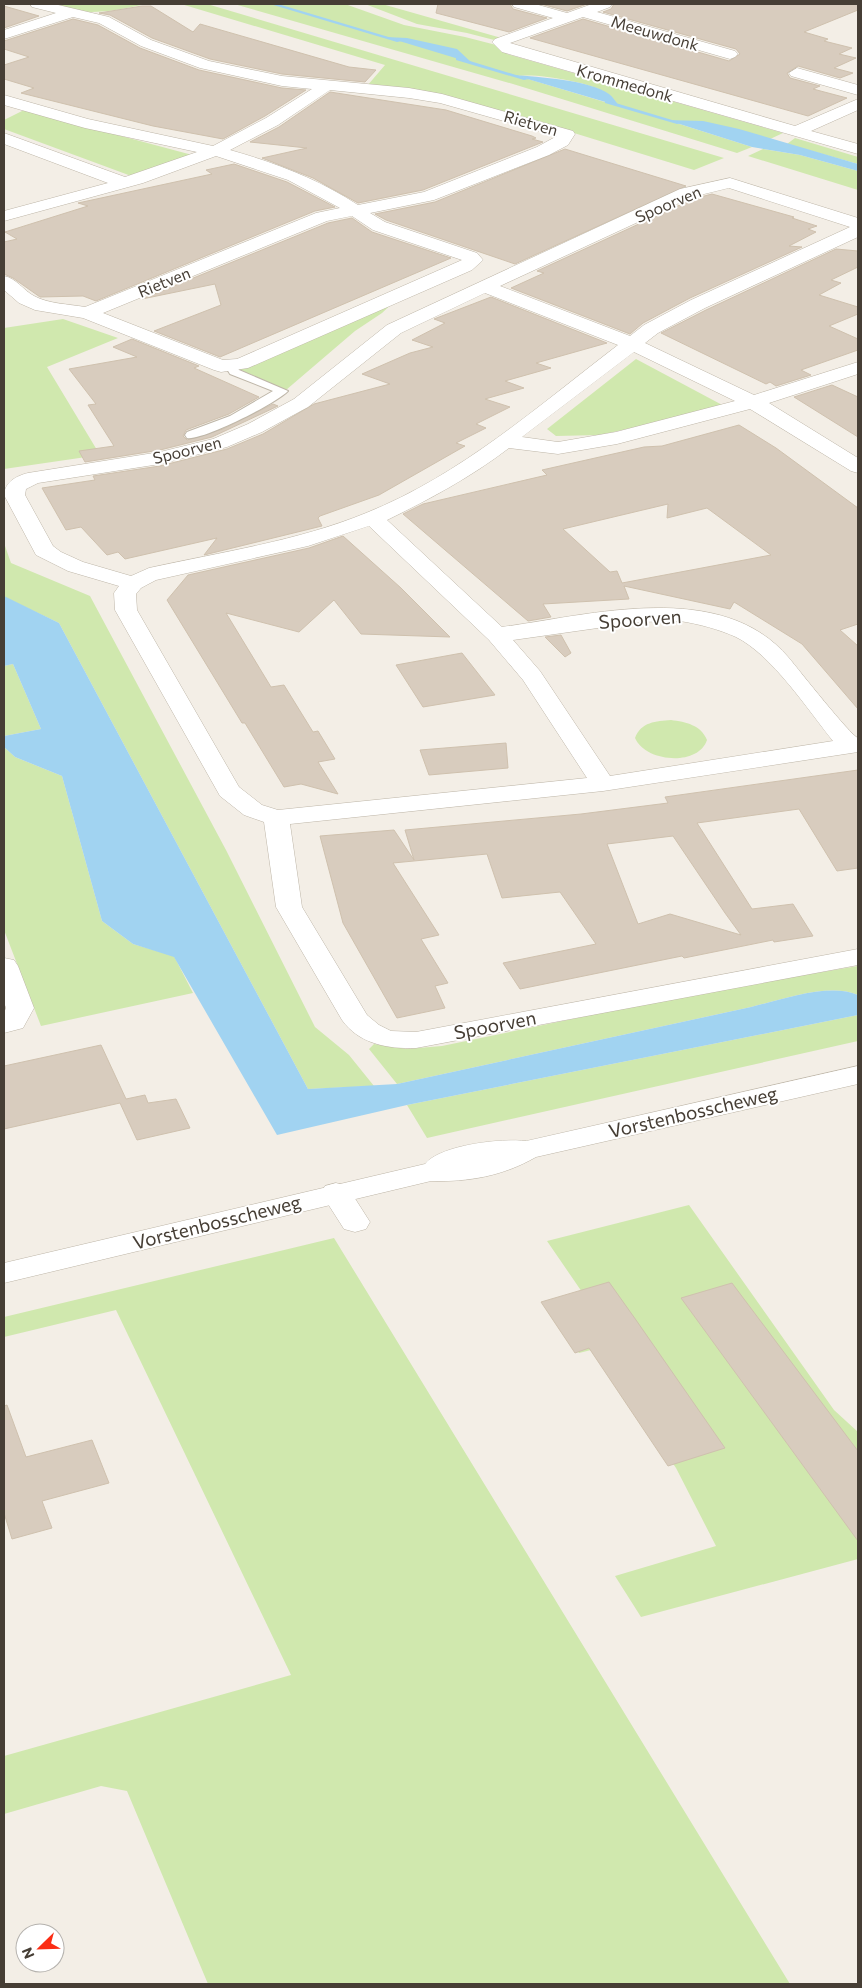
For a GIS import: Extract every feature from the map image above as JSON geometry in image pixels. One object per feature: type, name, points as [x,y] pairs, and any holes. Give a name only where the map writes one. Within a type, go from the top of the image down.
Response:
[{"type":"street","name":"Rietven","points":[[37,4],[104,20],[146,43],[205,65],[282,81],[409,93],[442,99],[567,134],[562,142],[543,151],[428,196],[322,217],[87,313]]},
{"type":"street","name":"Meeuwdonk","points":[[519,4],[574,15],[730,54]]},
{"type":"street","name":"Krommedonk","points":[[604,4],[500,42],[507,49],[858,149]]},
{"type":"street","points":[[4,35],[71,13]]},
{"type":"street","points":[[797,73],[858,90]]},
{"type":"street","points":[[4,216],[124,183],[215,151],[288,113],[326,86]]},
{"type":"street","points":[[797,131],[858,104]]},
{"type":"street","points":[[4,281],[26,299],[42,306],[87,313],[214,363],[231,366],[250,360],[466,266],[474,260],[380,226],[330,194],[294,176],[215,151],[8,105]]},
{"type":"street","points":[[4,138],[124,183]]},
{"type":"street","name":"Spoorven","points":[[854,746],[603,784],[276,818],[253,810],[229,790],[126,610],[125,593],[133,583],[85,569],[51,555],[44,550],[14,495],[14,490],[19,484],[35,477],[160,458],[220,443],[255,428],[301,403],[394,329],[686,193],[730,183],[858,224]]},
{"type":"street","points":[[133,583],[149,575],[300,541],[373,518],[418,497],[469,468],[631,342],[698,304],[858,230]]},
{"type":"street","points":[[485,286],[631,342],[753,402],[858,467]]},
{"type":"street","points":[[506,441],[558,448],[618,438],[753,402],[858,368]]},
{"type":"street","points":[[373,518],[498,635],[532,676],[603,784]]},
{"type":"street","name":"Spoorven","points":[[498,635],[640,615],[680,614],[709,619],[745,633],[772,652],[854,746]]},
{"type":"street","name":"Spoorven","points":[[276,818],[289,907],[356,1020],[365,1030],[377,1037],[396,1040],[416,1040],[858,957]]},
{"type":"street","points":[[4,966],[20,1008],[12,1022],[4,1025]]},
{"type":"street","name":"Vorstenbosscheweg","points":[[4,1273],[431,1172],[461,1173],[484,1170],[508,1162],[527,1150],[858,1074]]},
{"type":"street","points":[[336,1193],[355,1222]]},
{"type":"lane","points":[[191,435],[234,419],[282,391],[234,372],[231,366]]},
{"type":"green space","points":[[45,4],[147,4],[120,9],[85,12]]},
{"type":"green space","points":[[181,4],[207,4],[724,158],[694,170],[548,125],[367,86],[385,65]]},
{"type":"green space","points":[[234,4],[345,4],[404,25],[500,46],[507,54],[783,133],[768,140],[720,126],[696,122],[670,121],[752,147],[737,153],[513,84]],"holes":[[[526,75],[564,79],[590,86],[609,95],[618,106],[518,76]]]},
{"type":"green space","points":[[365,4],[382,4],[505,39],[502,42],[467,33],[417,24]]},
{"type":"green space","points":[[24,110],[196,156],[134,177],[4,129],[4,120]]},
{"type":"green space","points":[[795,138],[858,157],[858,164],[787,144]]},
{"type":"green space","points":[[763,149],[800,155],[858,171],[858,190],[748,156]]},
{"type":"green space","points":[[397,299],[382,313],[355,331],[286,390],[236,368]]},
{"type":"green space","points":[[63,319],[118,338],[47,367],[100,455],[4,469],[4,328]]},
{"type":"green space","points":[[636,359],[726,407],[600,435],[556,436],[547,429]]},
{"type":"green space","points":[[4,543],[11,563],[90,596],[226,850],[315,1027],[349,1055],[374,1086],[308,1089],[59,623],[4,597]]},
{"type":"green space","points":[[13,664],[41,729],[4,736],[4,666]]},
{"type":"green space","points":[[671,720],[687,723],[701,731],[707,740],[702,749],[683,758],[671,758],[649,752],[635,738],[641,729],[650,723]]},
{"type":"green space","points":[[4,747],[15,757],[62,776],[102,921],[133,944],[174,956],[193,993],[41,1026],[4,930]]},
{"type":"green space","points":[[858,966],[858,995],[847,991],[819,991],[397,1084],[369,1049],[374,1044],[407,1049],[442,1046],[702,992]]},
{"type":"green space","points":[[858,1015],[858,1041],[427,1138],[407,1105]]},
{"type":"green space","points":[[689,1205],[834,1410],[858,1432],[858,1559],[641,1617],[615,1576],[716,1546],[676,1468],[595,1349],[579,1353],[547,1307],[582,1292],[547,1241]]},
{"type":"green space","points":[[334,1238],[790,1984],[208,1984],[127,1791],[101,1786],[4,1814],[4,1756],[291,1675],[116,1310],[4,1337],[4,1317]]},
{"type":"water","points":[[386,37],[407,38],[457,49],[472,63]]},
{"type":"water","points":[[514,75],[590,85],[609,94],[619,106]]},
{"type":"water","points":[[667,120],[703,121],[739,129],[858,164],[858,171],[800,155],[752,147]]},
{"type":"water","points":[[4,596],[59,623],[308,1089],[397,1084],[819,991],[847,991],[858,995],[858,1015],[407,1105],[277,1135],[174,957],[133,944],[102,921],[62,776],[15,757],[4,747],[4,736],[41,729],[13,664],[4,666]]},
{"type":"building","points":[[438,4],[510,4],[513,9],[547,18],[509,32],[436,13]]},
{"type":"building","points":[[541,4],[587,4],[567,11]]},
{"type":"building","points":[[614,4],[858,4],[858,10],[804,32],[828,39],[824,41],[852,48],[839,54],[856,58],[834,68],[853,73],[840,78],[798,66],[787,73],[790,78],[820,86],[813,89],[847,98],[808,116],[530,38],[583,19],[729,61],[740,54],[736,49],[603,12],[611,9]]},
{"type":"building","points":[[4,6],[39,16],[4,28]]},
{"type":"building","points":[[151,6],[193,32],[200,24],[349,67],[376,70],[365,82],[282,74],[210,59],[152,38],[110,15],[99,13]]},
{"type":"building","points":[[73,19],[98,25],[140,48],[199,70],[282,88],[306,90],[265,116],[223,139],[153,126],[21,93],[34,88],[4,79],[4,65],[29,57],[4,49],[4,41]]},
{"type":"building","points":[[330,92],[446,110],[532,136],[536,138],[532,139],[543,142],[423,190],[358,203],[313,178],[262,158],[307,148],[250,142],[279,127]]},
{"type":"building","points":[[565,149],[686,186],[515,264],[386,220],[375,214],[435,202]]},
{"type":"building","points":[[234,164],[287,182],[335,207],[315,211],[96,301],[83,296],[40,297],[4,274],[4,242],[17,239],[5,232],[88,206],[78,203],[212,174],[206,170]]},
{"type":"building","points":[[712,194],[794,217],[792,218],[817,226],[808,229],[816,232],[789,246],[802,247],[690,298],[643,323],[630,334],[511,288],[544,273],[537,271],[693,199]]},
{"type":"building","points":[[352,218],[372,232],[451,258],[220,357],[154,331],[221,305],[215,284],[142,299],[328,223]]},
{"type":"building","points":[[836,249],[858,251],[858,267],[831,280],[841,283],[819,295],[858,307],[858,314],[829,326],[858,339],[858,350],[801,370],[811,375],[776,386],[770,382],[766,384],[661,333],[706,310]]},
{"type":"building","points":[[491,297],[607,343],[536,363],[551,368],[505,381],[524,388],[485,399],[510,407],[476,424],[486,428],[456,443],[465,446],[379,495],[320,516],[318,518],[322,526],[204,555],[217,538],[125,559],[118,552],[107,555],[81,527],[66,530],[42,488],[95,480],[93,476],[160,466],[227,449],[263,434],[314,404],[390,384],[362,374],[410,353],[433,347],[412,340],[445,323],[434,319]]},
{"type":"building","points":[[132,339],[199,366],[194,368],[259,397],[229,414],[186,430],[183,436],[187,440],[223,429],[273,404],[278,406],[212,437],[160,450],[85,462],[79,451],[114,446],[88,405],[96,404],[69,369],[137,357],[113,347]]},
{"type":"building","points":[[832,385],[858,397],[858,437],[794,397]]},
{"type":"building","points":[[739,425],[776,448],[858,508],[858,624],[840,630],[858,646],[858,709],[802,644],[734,602],[730,609],[624,586],[629,599],[543,604],[551,617],[528,621],[403,514],[423,504],[547,475],[542,470],[644,447],[662,446]],"holes":[[[668,504],[667,518],[707,508],[771,555],[622,583],[617,571],[610,572],[563,529]]]},
{"type":"building","points":[[343,536],[401,588],[450,637],[361,634],[334,600],[299,632],[226,613],[271,687],[284,685],[313,732],[318,731],[335,759],[318,762],[338,794],[301,784],[284,787],[245,723],[242,723],[167,600],[188,575],[309,548]]},
{"type":"building","points":[[561,635],[571,653],[565,657],[545,637]]},
{"type":"building","points":[[462,653],[495,695],[423,707],[396,665]]},
{"type":"building","points":[[506,743],[508,768],[429,775],[420,750]]},
{"type":"building","points":[[858,770],[858,868],[837,871],[799,809],[697,823],[752,909],[793,904],[813,936],[774,942],[773,940],[684,958],[682,956],[520,989],[503,963],[596,944],[560,892],[502,898],[487,854],[393,863],[439,935],[421,939],[448,983],[435,986],[445,1008],[397,1018],[343,923],[320,836],[394,830],[414,860],[405,830],[581,814],[668,803],[665,797]],"holes":[[[673,836],[741,935],[670,914],[638,924],[607,844]]]},
{"type":"building","points":[[101,1045],[126,1099],[145,1095],[148,1103],[176,1099],[190,1128],[137,1140],[120,1103],[4,1129],[4,1066]]},
{"type":"building","points":[[609,1282],[725,1448],[668,1466],[589,1348],[575,1353],[541,1302]]},
{"type":"building","points":[[732,1283],[858,1451],[858,1541],[681,1298]]},
{"type":"building","points":[[7,1405],[26,1457],[92,1440],[109,1483],[42,1501],[52,1528],[12,1539],[4,1513],[4,1406]]},
{"type":"waterway","points":[[273,4],[399,41]]},
{"type":"waterway","points":[[458,59],[526,79]]},
{"type":"waterway","points":[[607,102],[679,123]]}]
